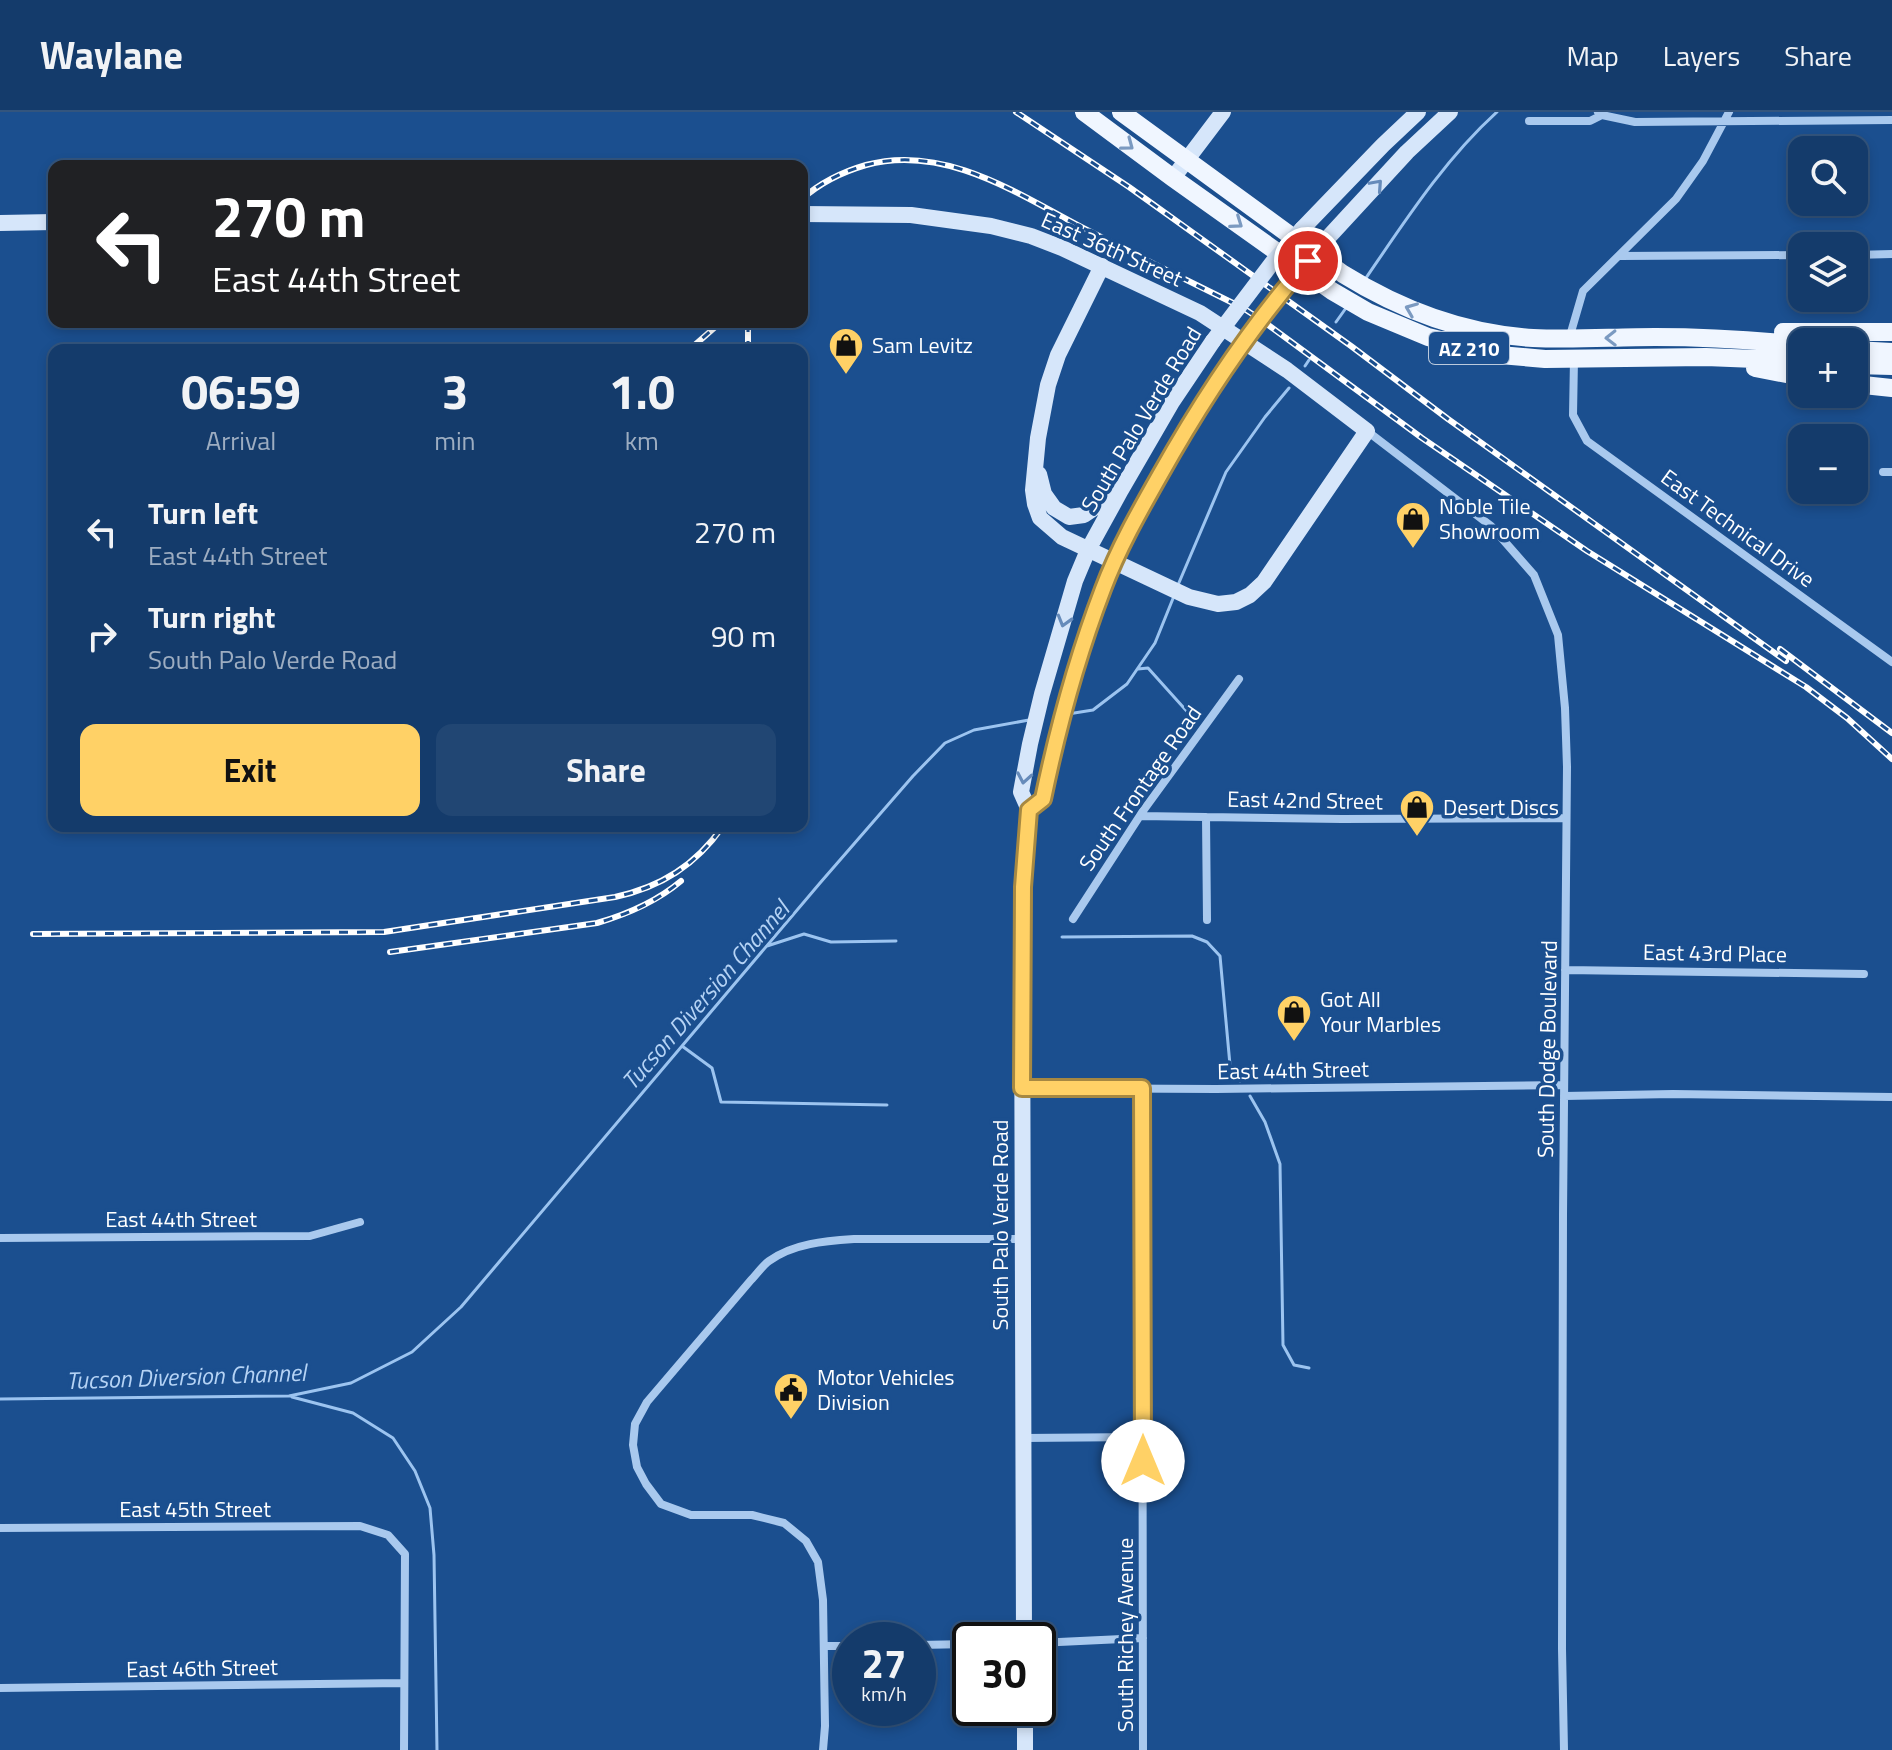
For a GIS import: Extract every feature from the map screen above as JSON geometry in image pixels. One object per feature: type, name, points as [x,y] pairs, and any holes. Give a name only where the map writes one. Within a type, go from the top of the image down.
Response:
[{"type":"main road","name":"AZ 210","points":[[1084,112],[1332,291],[1368,312],[1428,337],[1475,350],[1523,357],[1788,360]]},
{"type":"main road","name":"AZ 210","points":[[1121,112],[1343,274],[1379,295],[1425,315],[1462,327],[1511,336],[1743,339],[1788,344]]},
{"type":"main road","points":[[1173,178],[1223,112]]},
{"type":"main road","name":"South Palo Verde Road","points":[[1024,1622],[1023,887],[1029,810],[1021,792],[1042,694],[1075,581],[1088,550],[1172,402],[1272,263],[1418,112]]},
{"type":"main road","name":"South Palo Verde Road","points":[[1029,810],[1043,799],[1071,681],[1102,592],[1133,523],[1184,432],[1234,356],[1292,279],[1407,152],[1450,112]]},
{"type":"main road","name":"East 36th Street","points":[[808,214],[901,214],[991,226],[1062,248],[1200,313],[1296,377],[1367,431]]},
{"type":"main road","points":[[0,223],[48,222]]},
{"type":"main road","points":[[1102,266],[1058,355],[1042,410],[1033,490],[1035,504],[1040,518],[1062,537],[1189,597],[1218,604],[1236,602],[1250,595],[1264,582],[1367,431]]},
{"type":"main road","points":[[1387,321],[1449,340],[1495,348],[1546,351],[1563,347],[1569,339]]},
{"type":"main road","points":[[1654,337],[1776,332],[1892,332]]},
{"type":"main road","points":[[1868,351],[1892,352]]},
{"type":"main road","points":[[1653,359],[1731,364],[1788,374]]},
{"type":"main road","points":[[1868,365],[1892,366]]},
{"type":"main road","points":[[1868,385],[1892,388]]},
{"type":"main road","points":[[1036,465],[1044,494],[1054,508],[1069,517],[1084,515],[1121,490]]},
{"type":"main road","points":[[1025,1726],[1025,1750]]},
{"type":"street","points":[[1569,339],[1583,291],[1676,199],[1703,161],[1729,112]]},
{"type":"street","points":[[1529,121],[1590,121],[1600,113],[1635,122],[1892,120]]},
{"type":"street","points":[[1868,255],[1892,254]]},
{"type":"street","points":[[1620,256],[1788,255]]},
{"type":"street","name":"East Technical Drive","points":[[1574,359],[1573,415],[1587,441],[1892,662]]},
{"type":"street","name":"South Dodge Boulevard","points":[[1367,431],[1491,526],[1534,575],[1558,635],[1566,725],[1564,1750]]},
{"type":"street","name":"South Frontage Road","points":[[1073,919],[1140,816],[1239,679]]},
{"type":"street","name":"East 42nd Street","points":[[1140,816],[1566,818]]},
{"type":"street","points":[[1206,817],[1207,920]]},
{"type":"street","name":"East 43rd Place","points":[[1565,970],[1864,974]]},
{"type":"street","name":"East 44th Street","points":[[1022,1088],[1564,1085]]},
{"type":"street","name":"South Richey Avenue","points":[[1142,1088],[1143,1750]]},
{"type":"street","points":[[1564,1096],[1892,1097]]},
{"type":"street","name":"East 44th Street","points":[[0,1238],[310,1236],[360,1222]]},
{"type":"street","points":[[823,1750],[823,1600],[818,1562],[806,1541],[784,1523],[752,1515],[691,1515],[661,1504],[637,1467],[633,1445],[635,1424],[647,1402],[769,1261],[801,1246],[828,1240],[1022,1239]]},
{"type":"street","points":[[1022,1438],[1143,1437]]},
{"type":"street","name":"East 45th Street","points":[[0,1528],[360,1526],[388,1535],[405,1554],[404,1683]]},
{"type":"street","points":[[1056,1642],[1143,1638]]},
{"type":"street","points":[[824,1646],[832,1646]]},
{"type":"street","points":[[404,1683],[404,1750]]},
{"type":"street","name":"East 46th Street","points":[[0,1688],[404,1683]]},
{"type":"waterway","name":"Tucson Diversion Channel","points":[[1366,278],[1443,170],[1497,112]]},
{"type":"waterway","name":"Tucson Diversion Channel","points":[[1336,322],[1346,308]]},
{"type":"waterway","points":[[1305,366],[1309,360]]},
{"type":"waterway","name":"Tucson Diversion Channel","points":[[1178,585],[1226,472],[1289,388]]},
{"type":"waterway","name":"Tucson Diversion Channel","points":[[1068,714],[1093,710],[1127,684],[1155,643],[1174,596]]},
{"type":"waterway","points":[[1138,669],[1148,668],[1192,717]]},
{"type":"waterway","name":"Tucson Diversion Channel","points":[[0,1399],[289,1396],[351,1383],[412,1352],[461,1307],[820,883],[945,743],[974,730],[1029,720]]},
{"type":"waterway","points":[[767,946],[804,934],[831,942],[896,941]]},
{"type":"waterway","points":[[1062,937],[1192,936],[1207,942],[1220,956],[1230,1065],[1240,1081]]},
{"type":"waterway","points":[[682,1046],[712,1068],[721,1102],[887,1105]]},
{"type":"waterway","points":[[1250,1096],[1265,1122],[1280,1164],[1283,1345],[1294,1365],[1309,1368]]},
{"type":"waterway","points":[[292,1397],[353,1413],[393,1438],[415,1471],[430,1508],[434,1555],[437,1750]]},
{"type":"railway","points":[[1016,112],[1129,187],[1786,661]]},
{"type":"railway","points":[[808,195],[832,178],[866,165],[896,160],[925,161],[954,167],[1010,189],[1243,308],[1422,438],[1587,551],[1806,687],[1847,718],[1892,759]]},
{"type":"railway","points":[[696,344],[714,328]]},
{"type":"railway","points":[[748,328],[748,344]]},
{"type":"railway","points":[[1780,649],[1892,733]]},
{"type":"railway","points":[[33,934],[384,932],[632,893],[662,880],[689,863],[718,832]]},
{"type":"railway","points":[[390,952],[597,923],[641,906],[681,881]]},
{"type":"place","name":"Sam Levitz","points":[[846,376]]},
{"type":"place","name":"Noble Tile Showroom","points":[[1413,550]]},
{"type":"place","name":"Desert Discs","points":[[1417,838]]},
{"type":"place","name":"Got All Your Marbles","points":[[1294,1043]]},
{"type":"place","name":"Motor Vehicles Division","points":[[791,1421]]},
{"type":"route","points":[[1143,1461],[1142,1088],[1022,1088],[1023,887],[1029,810],[1043,799],[1071,681],[1102,592],[1133,523],[1184,432],[1234,356],[1308,261]]}]
